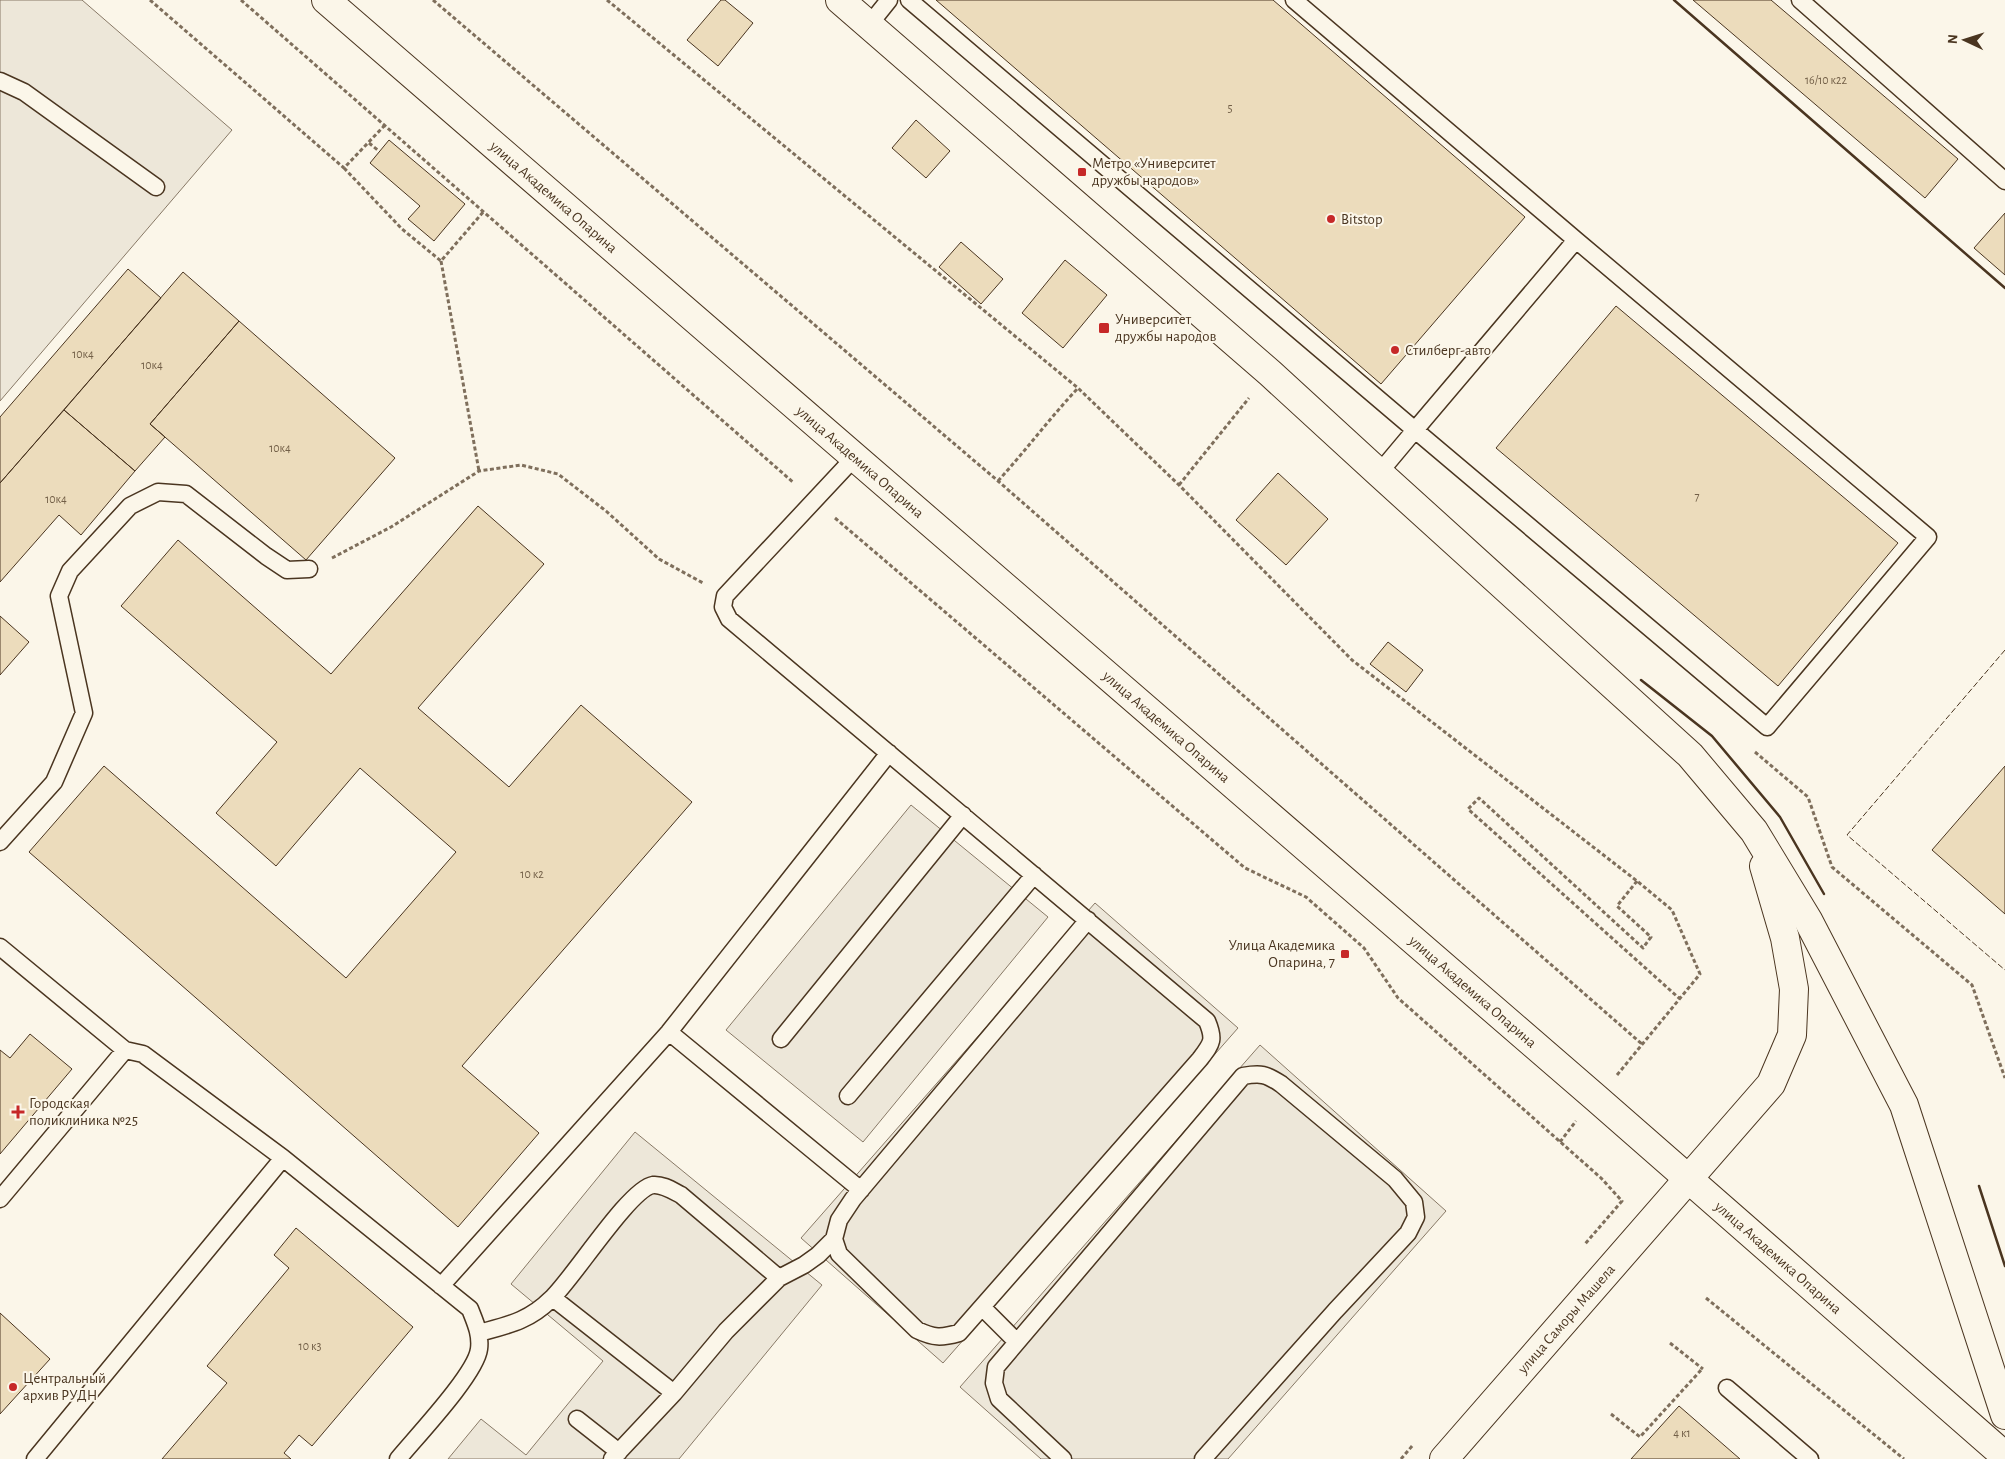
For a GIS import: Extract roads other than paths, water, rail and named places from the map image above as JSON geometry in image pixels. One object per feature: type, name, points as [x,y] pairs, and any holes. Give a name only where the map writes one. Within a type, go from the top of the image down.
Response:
[{"type":"street","name":"улица Академика Опарина","points":[[326,0],[1687,1178],[2005,1456]]},
{"type":"street","points":[[840,0],[1270,373],[1690,755],[1754,831],[1808,920],[1904,1105],[2005,1415]]},
{"type":"street","name":"улица Саморы Машела","points":[[1444,1459],[1687,1178],[1771,1084],[1792,1035],[1794,989],[1785,938],[1754,831]]},
{"type":"lane","points":[[868,25],[889,0]]},
{"type":"lane","points":[[909,0],[1767,727],[1928,537],[1294,0]]},
{"type":"lane","points":[[1800,0],[2005,181]]},
{"type":"lane","points":[[0,81],[24,92],[156,187]]},
{"type":"lane","points":[[1379,473],[1576,240]]},
{"type":"lane","points":[[854,458],[725,596],[723,607],[728,619],[890,753],[1088,920],[1207,1021],[1212,1032],[1212,1042],[1194,1065],[982,1307],[958,1333],[945,1337],[931,1337],[917,1330],[838,1254],[834,1239],[838,1220],[861,1190],[1088,920]]},
{"type":"lane","points":[[0,842],[54,782],[84,713],[60,596],[70,571],[130,506],[158,492],[186,494],[287,570],[309,569]]},
{"type":"lane","points":[[442,1286],[669,1032],[890,753]]},
{"type":"lane","points":[[781,1039],[963,815]]},
{"type":"lane","points":[[848,1096],[1034,875]]},
{"type":"lane","points":[[0,947],[125,1050],[143,1054],[283,1158],[470,1309],[479,1333],[479,1351],[466,1378],[398,1459]]},
{"type":"lane","points":[[669,1032],[861,1190]]},
{"type":"lane","points":[[0,1199],[125,1050]]},
{"type":"lane","points":[[1063,1459],[999,1399],[994,1384],[996,1367],[1243,1076],[1266,1075],[1281,1084],[1395,1179],[1414,1202],[1416,1217],[1408,1233],[1202,1459]]},
{"type":"lane","points":[[34,1459],[283,1158]]},
{"type":"lane","points":[[479,1333],[518,1323],[533,1315],[553,1298],[643,1188],[654,1185],[665,1187],[681,1195],[779,1278]]},
{"type":"lane","points":[[577,1419],[616,1455],[674,1393],[726,1332],[779,1278],[804,1265],[818,1255],[834,1239]]},
{"type":"lane","points":[[553,1298],[674,1393]]},
{"type":"lane","points":[[982,1307],[1018,1342]]},
{"type":"lane","points":[[1727,1388],[1810,1459]]},
{"type":"place","name":"Метро «Университет дружбы народов»","points":[[1082,172]]},
{"type":"place","name":"Bitstop","points":[[1331,219]]},
{"type":"place","name":"Университет дружбы народов","points":[[1104,328]]},
{"type":"place","name":"Стилберг-авто","points":[[1395,350]]},
{"type":"place","name":"Улица Академика Опарина, 7","points":[[1345,954]]},
{"type":"place","name":"Городская поликлиника №25","points":[[18,1112]]},
{"type":"place","name":"Центральный архив РУДН","points":[[13,1387]]}]
